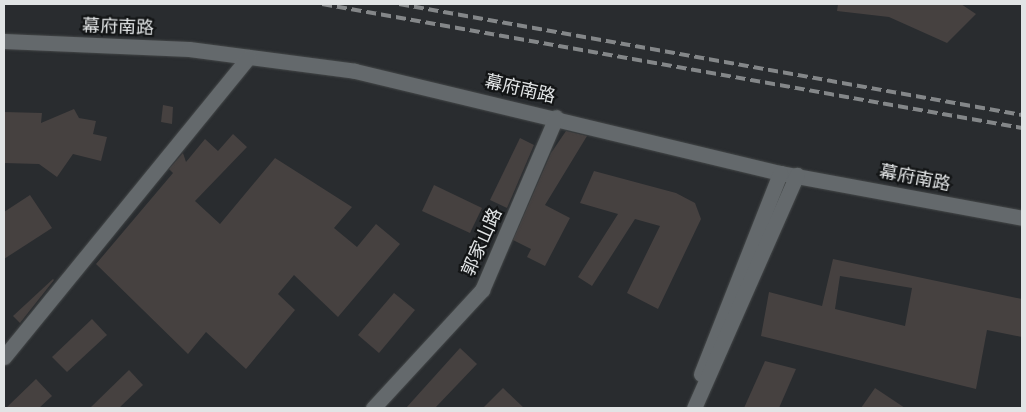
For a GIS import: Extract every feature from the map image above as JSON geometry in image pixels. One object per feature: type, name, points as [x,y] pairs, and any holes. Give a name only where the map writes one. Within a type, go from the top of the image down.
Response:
[{"type":"street","name":"幕府南路","points":[[4,41],[189,49],[355,71],[556,117],[780,173],[1022,218]]},
{"type":"street","points":[[4,357],[249,57]]},
{"type":"street","name":"郭家山路","points":[[373,408],[482,290],[556,117]]},
{"type":"street","points":[[684,408],[780,173]]},
{"type":"street","points":[[694,408],[798,175]]},
{"type":"building","points":[[838,4],[961,4],[976,14],[947,43],[889,17],[837,11]]},
{"type":"building","points":[[163,105],[173,107],[172,124],[161,122]]},
{"type":"building","points":[[74,109],[79,118],[96,121],[93,134],[107,137],[101,161],[73,154],[57,177],[39,164],[4,163],[4,112],[42,113],[41,123]]},
{"type":"building","points":[[566,131],[587,136],[545,205],[570,218],[545,266],[527,257],[531,249],[513,240],[551,153]]},
{"type":"building","points":[[233,134],[247,147],[195,201],[220,224],[275,158],[352,207],[334,228],[357,247],[376,224],[400,244],[338,317],[294,275],[278,294],[295,310],[246,369],[206,332],[188,354],[96,264],[173,173],[169,169],[183,153],[186,162],[205,139],[218,151]]},
{"type":"building","points":[[520,138],[534,145],[507,208],[490,200]]},
{"type":"building","points":[[594,171],[676,193],[695,203],[701,219],[658,309],[627,293],[660,226],[635,219],[592,286],[578,277],[618,214],[580,203]]},
{"type":"building","points":[[434,185],[482,208],[470,233],[422,211]]},
{"type":"building","points":[[30,195],[52,228],[4,259],[4,212]]},
{"type":"building","points":[[833,259],[1022,299],[1022,337],[987,330],[976,389],[761,336],[769,292],[822,306]],"holes":[[[840,276],[912,288],[905,326],[835,309]]]},
{"type":"building","points":[[54,280],[20,323],[13,316]]},
{"type":"building","points":[[394,293],[415,310],[379,353],[358,335]]},
{"type":"building","points":[[92,319],[107,335],[67,372],[52,357]]},
{"type":"building","points":[[460,348],[477,364],[435,408],[406,408]]},
{"type":"building","points":[[765,361],[796,369],[779,408],[744,408]]},
{"type":"building","points":[[129,370],[143,385],[119,408],[90,408]]},
{"type":"building","points":[[36,379],[52,396],[39,408],[6,408]]},
{"type":"building","points":[[503,388],[524,408],[483,408]]},
{"type":"building","points":[[875,388],[905,408],[861,408]]},
{"type":"railway","points":[[322,4],[1022,128]]},
{"type":"railway","points":[[399,4],[1022,115]]}]
